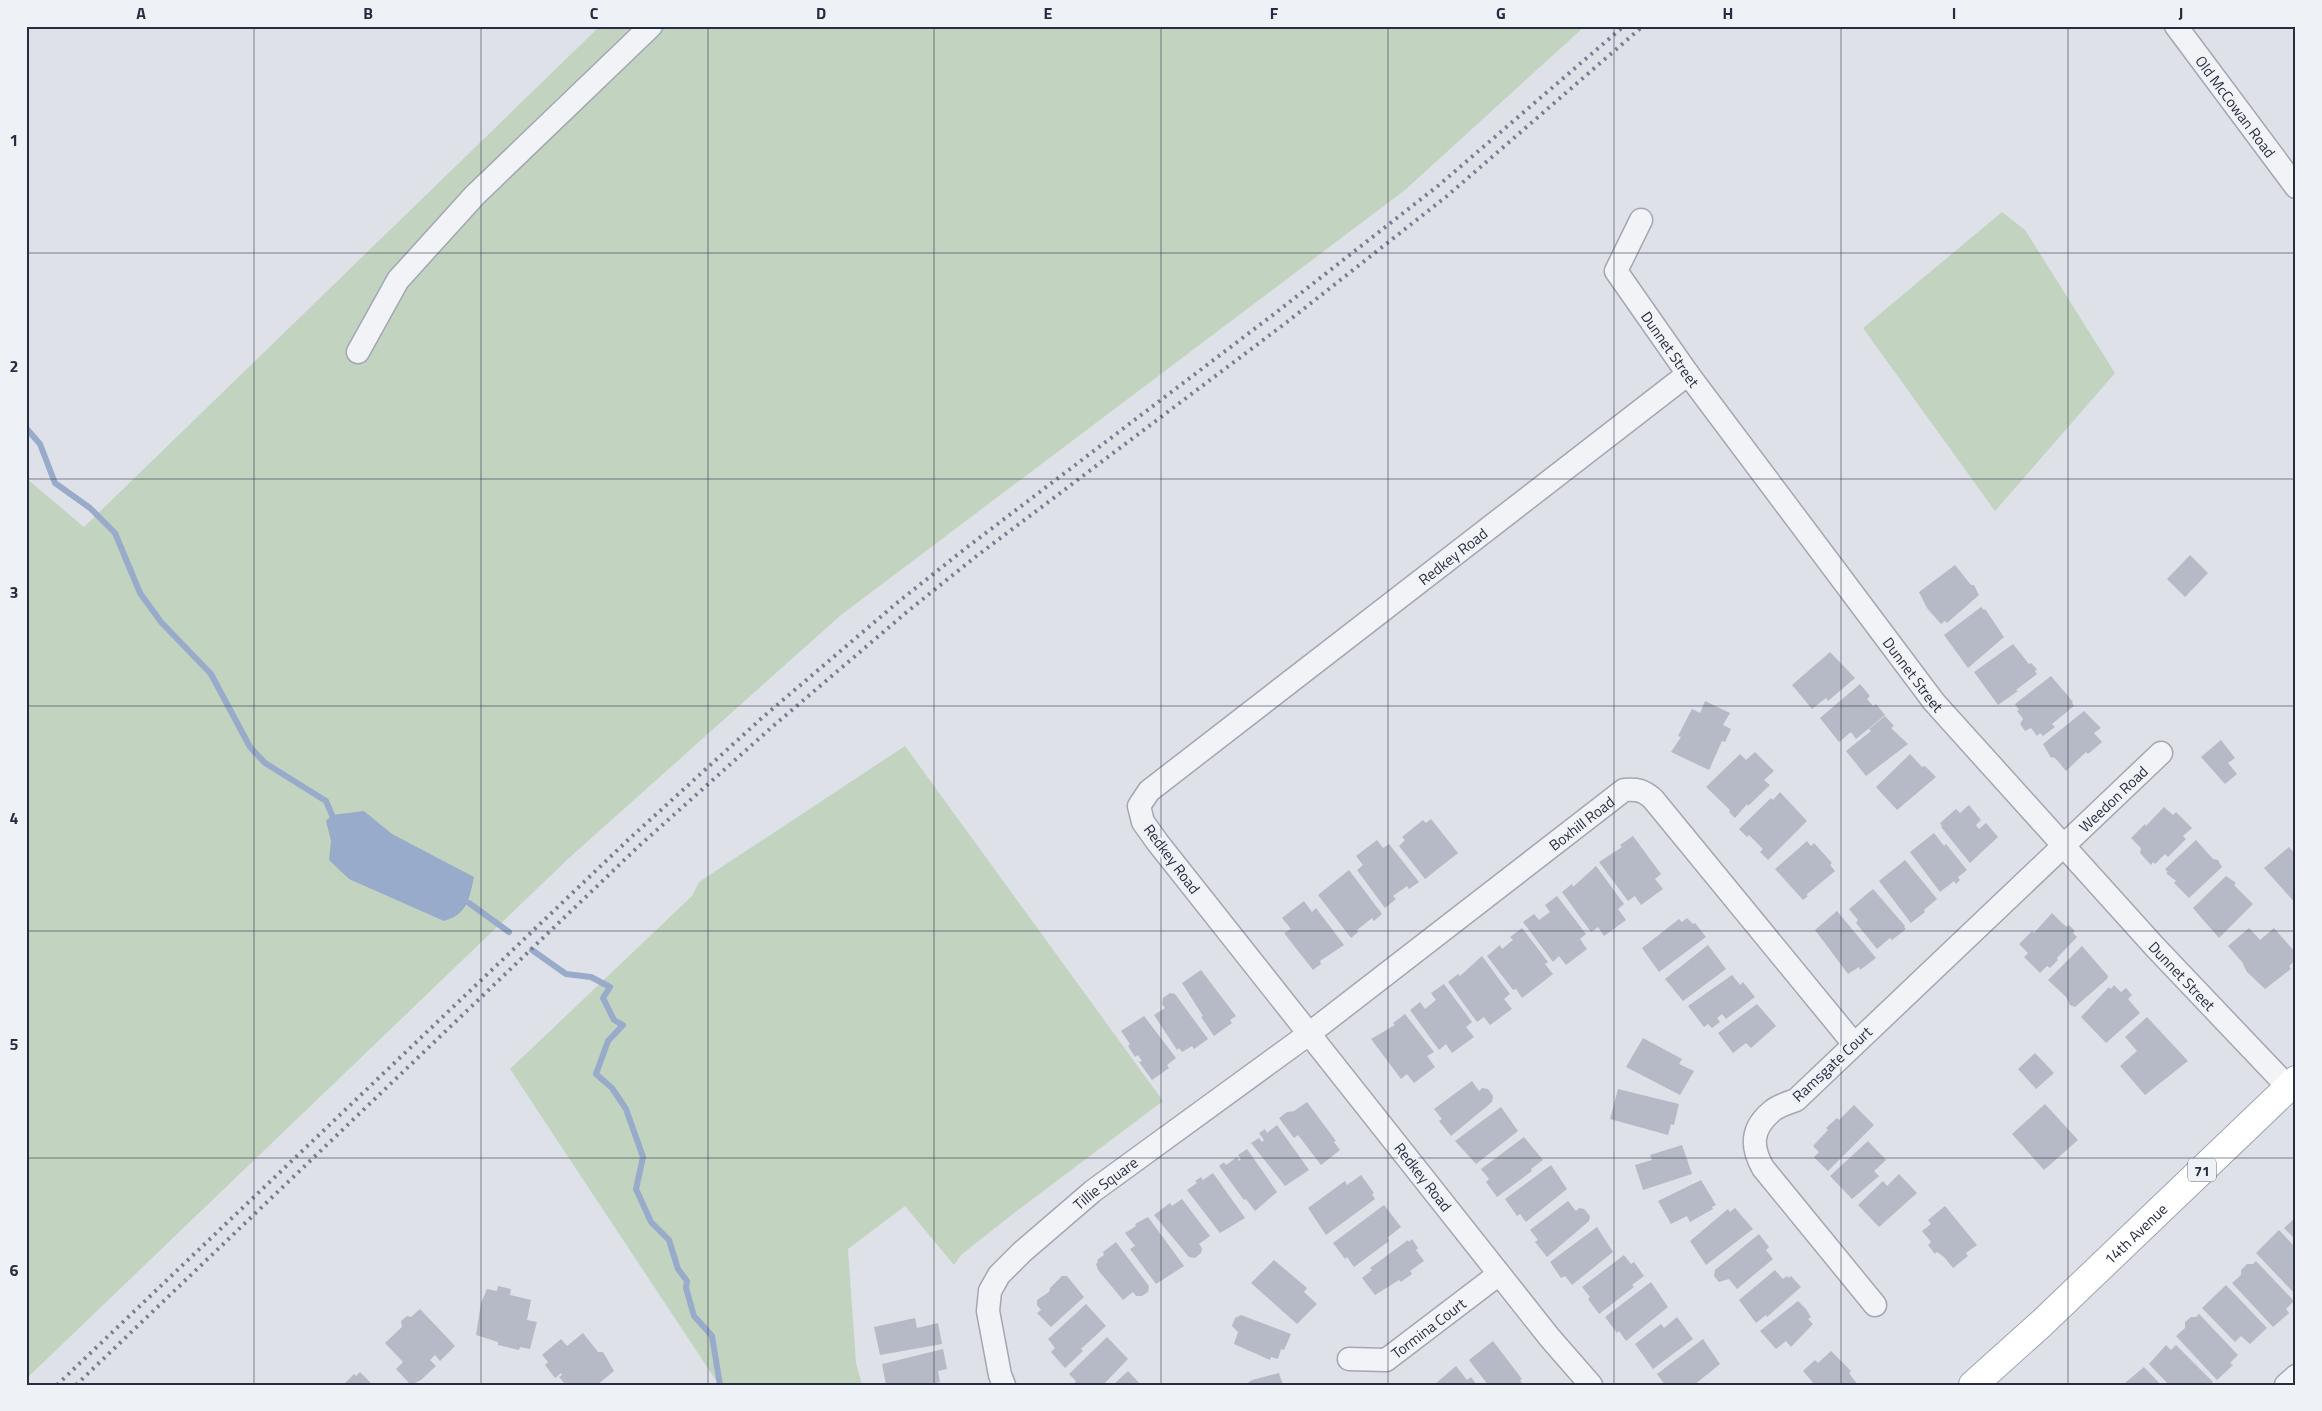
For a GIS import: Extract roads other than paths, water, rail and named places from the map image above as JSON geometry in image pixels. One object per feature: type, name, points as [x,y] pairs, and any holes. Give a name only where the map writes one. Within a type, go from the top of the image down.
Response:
[{"type":"main road","name":"14th Avenue","points":[[1973,1385],[2042,1323],[2292,1084]]},
{"type":"street","points":[[358,352],[398,280],[475,195],[651,26]]},
{"type":"street","name":"Old McCowan Road","points":[[2176,26],[2296,187]]},
{"type":"street","name":"Dunnet Street","points":[[1641,220],[1616,271],[1688,374],[1914,678],[1963,736],[2155,947],[2292,1084]]},
{"type":"street","name":"Redkey Road","points":[[1591,1385],[1550,1338],[1158,843],[1143,822],[1139,806],[1149,791],[1688,374]]},
{"type":"street","name":"Weedon Road","points":[[2065,846],[2161,753]]},
{"type":"street","name":"Boxhill Road","points":[[1310,1033],[1609,799],[1624,790],[1637,789],[1646,792],[1658,806],[1854,1044]]},
{"type":"street","name":"Ramsgate Court","points":[[1875,1305],[1763,1168],[1754,1152],[1754,1139],[1758,1128],[1771,1111],[1796,1100],[2065,846]]},
{"type":"street","name":"Tillie Square","points":[[1004,1385],[1000,1375],[988,1311],[990,1291],[999,1275],[1056,1221],[1093,1191],[1310,1033]]},
{"type":"street","name":"Tormina Court","points":[[1349,1359],[1386,1360],[1499,1274]]},
{"type":"street","points":[[2286,1385],[2296,1376]]},
{"type":"water","points":[[364,811],[392,834],[474,877],[469,899],[463,910],[444,921],[349,879],[329,860],[331,841],[326,821],[332,815]]},
{"type":"waterway","points":[[26,428],[40,444],[55,483],[90,508],[115,533],[140,593],[161,622],[211,674],[250,747],[265,763],[326,801],[332,815]]},
{"type":"waterway","points":[[469,903],[509,932]]},
{"type":"waterway","points":[[532,950],[566,974],[591,977],[610,987],[603,998],[614,1020],[623,1025],[608,1041],[596,1074],[612,1088],[626,1109],[643,1157],[636,1189],[651,1222],[669,1240],[678,1269],[687,1281],[686,1288],[694,1316],[712,1336],[720,1385]]},
{"type":"railway","points":[[57,1385],[629,839],[763,717],[898,602],[966,548],[1278,311],[1439,185],[1624,26]]},
{"type":"railway","points":[[76,1385],[639,846],[772,727],[908,611],[974,558],[1287,322],[1447,196],[1643,26]]}]
